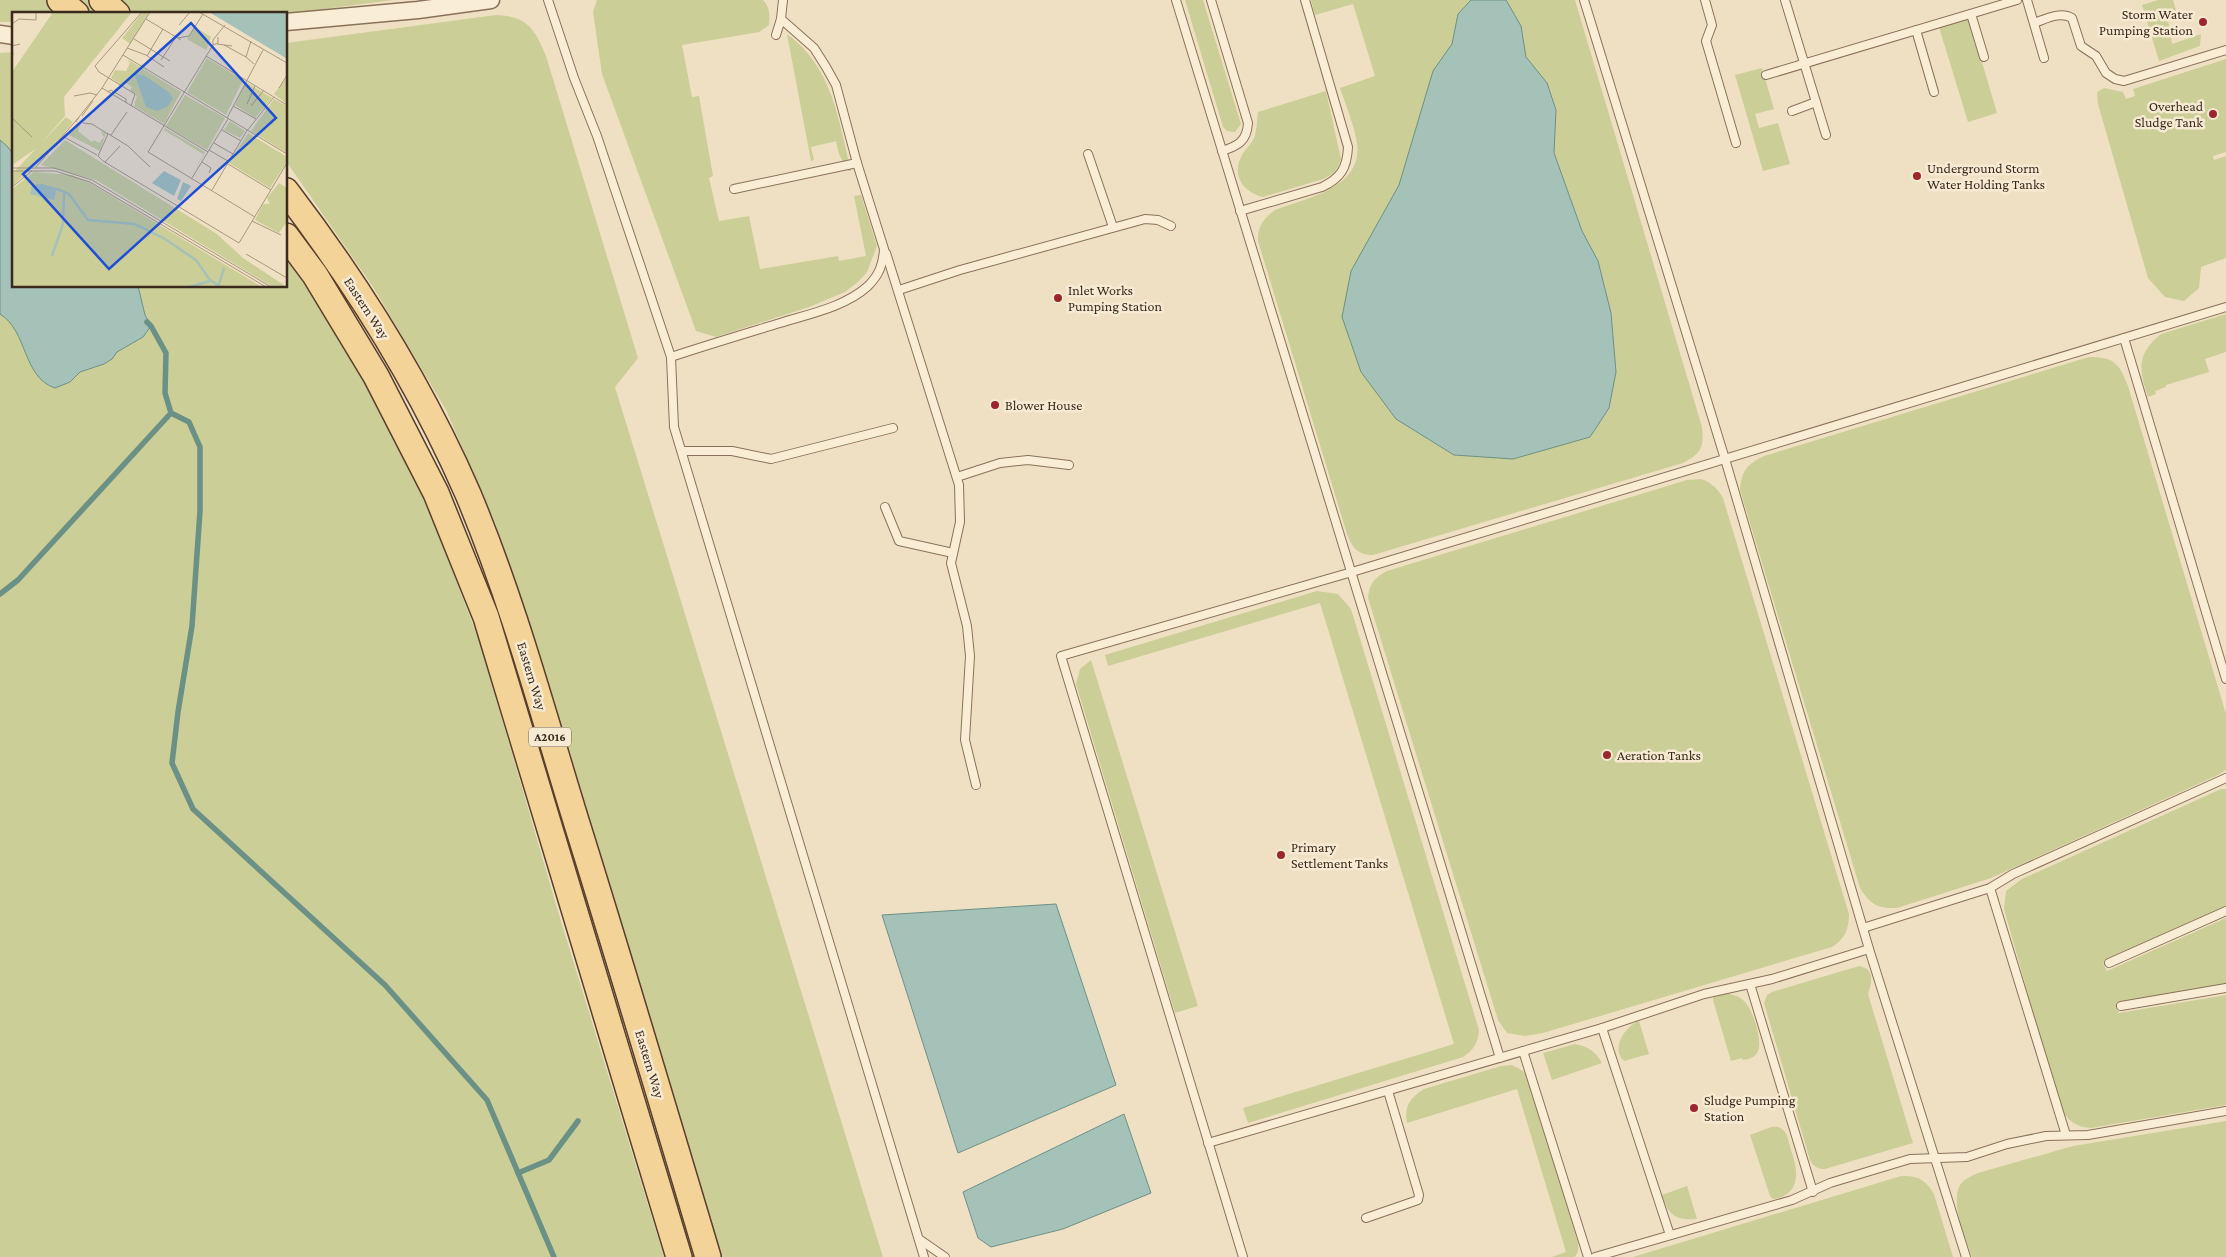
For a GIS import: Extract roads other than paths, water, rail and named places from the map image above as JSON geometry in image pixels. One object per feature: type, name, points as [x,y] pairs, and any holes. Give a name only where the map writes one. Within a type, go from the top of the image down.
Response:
[{"type":"main road","points":[[60,0],[74,12]]},
{"type":"main road","points":[[102,0],[115,12]]},
{"type":"main road","name":"Eastern Way","points":[[288,194],[327,244],[393,348],[433,421],[468,494],[510,606],[541,753],[679,1257]]},
{"type":"main road","name":"Eastern Way","points":[[288,239],[315,274],[376,376],[436,492],[541,753],[708,1257]]},
{"type":"street","points":[[288,22],[418,10],[491,0]]},
{"type":"lane","points":[[548,0],[574,78],[597,136],[671,357],[674,427],[924,1257]]},
{"type":"lane","points":[[776,35],[781,19],[783,0]]},
{"type":"lane","points":[[1176,0],[1500,1058]]},
{"type":"lane","points":[[1211,0],[1248,123],[1248,133],[1243,141],[1237,146],[1222,151]]},
{"type":"lane","points":[[1240,211],[1322,187],[1335,181],[1343,172],[1348,162],[1348,147],[1305,0]]},
{"type":"lane","points":[[1584,0],[1725,459],[1869,949],[1937,1159],[1966,1257]]},
{"type":"lane","points":[[1705,0],[1712,25],[1706,41],[1736,143]]},
{"type":"lane","points":[[1785,0],[1826,135]]},
{"type":"lane","points":[[1766,75],[2016,0]]},
{"type":"lane","points":[[2027,0],[2044,58]]},
{"type":"lane","points":[[1971,14],[1984,57]]},
{"type":"lane","points":[[2034,23],[2057,16],[2072,18],[2081,46],[2098,58],[2106,73],[2115,79],[2124,81],[2226,50]]},
{"type":"lane","points":[[781,19],[814,48],[836,85],[857,163],[957,477],[961,500],[960,522],[951,563],[967,626],[970,656],[965,740],[976,785]]},
{"type":"lane","points":[[1916,30],[1934,92]]},
{"type":"lane","points":[[1792,111],[1816,102]]},
{"type":"lane","points":[[1088,154],[1114,227]]},
{"type":"lane","points":[[734,189],[857,163]]},
{"type":"lane","points":[[899,290],[960,270],[1145,219],[1158,220],[1171,226]]},
{"type":"lane","points":[[671,357],[822,309],[852,297],[867,287],[878,274],[884,262],[884,249]]},
{"type":"lane","points":[[1243,1257],[1061,656],[1352,572],[2226,307]]},
{"type":"lane","points":[[2124,338],[2226,679]]},
{"type":"lane","points":[[682,451],[732,451],[772,459],[892,428]]},
{"type":"lane","points":[[957,477],[1000,463],[1028,460],[1068,465]]},
{"type":"lane","points":[[885,507],[900,541],[953,553]]},
{"type":"lane","points":[[1863,928],[1990,888],[2013,874],[2226,778]]},
{"type":"lane","points":[[1990,888],[2066,1135]]},
{"type":"lane","points":[[2109,963],[2226,911]]},
{"type":"lane","points":[[1208,1143],[1602,1028],[1704,994],[1772,979],[1869,949]]},
{"type":"lane","points":[[1750,984],[1813,1192]]},
{"type":"lane","points":[[2121,1006],[2226,988]]},
{"type":"lane","points":[[1602,1028],[1670,1235]]},
{"type":"lane","points":[[1522,1051],[1588,1257]]},
{"type":"lane","points":[[1366,1218],[1418,1200],[1419,1195],[1388,1091]]},
{"type":"lane","points":[[1595,1257],[1792,1200],[1830,1183],[1910,1159],[1967,1157],[2007,1144],[2046,1136],[2088,1134],[2226,1111]]},
{"type":"lane","points":[[919,1239],[945,1257]]},
{"type":"water","points":[[1471,0],[1506,0],[1521,26],[1526,57],[1547,83],[1556,110],[1554,153],[1582,231],[1598,261],[1611,313],[1616,372],[1609,408],[1590,437],[1513,459],[1454,455],[1396,419],[1361,372],[1342,317],[1351,271],[1399,185],[1433,71],[1452,44],[1458,14]]},
{"type":"water","points":[[0,140],[12,153],[12,288],[138,288],[145,315],[151,326],[143,337],[117,352],[112,359],[104,364],[80,372],[70,382],[55,388],[44,382],[36,374],[16,331],[0,314]]},
{"type":"water","points":[[1056,904],[1116,1085],[958,1153],[882,915]]},
{"type":"water","points":[[1124,1114],[1151,1193],[1063,1229],[991,1247],[978,1238],[963,1192]]},
{"type":"waterway","points":[[147,322],[166,353],[165,393],[171,413],[189,422],[200,447],[200,511],[192,626],[172,763],[193,809],[385,985],[487,1100],[554,1257]]},
{"type":"waterway","points":[[0,594],[18,580],[171,413]]},
{"type":"waterway","points":[[518,1173],[549,1160],[578,1121]]},
{"type":"place","name":"Storm Water Pumping Station","points":[[2203,22]]},
{"type":"place","name":"Overhead Sludge Tank","points":[[2213,114]]},
{"type":"place","name":"Underground Storm Water Holding Tanks","points":[[1917,176]]},
{"type":"place","name":"Inlet Works Pumping Station","points":[[1058,298]]},
{"type":"place","name":"Blower House","points":[[995,405]]},
{"type":"place","name":"Aeration Tanks","points":[[1607,755]]},
{"type":"place","name":"Primary Settlement Tanks","points":[[1281,855]]},
{"type":"place","name":"Sludge Pumping Station","points":[[1694,1108]]}]
